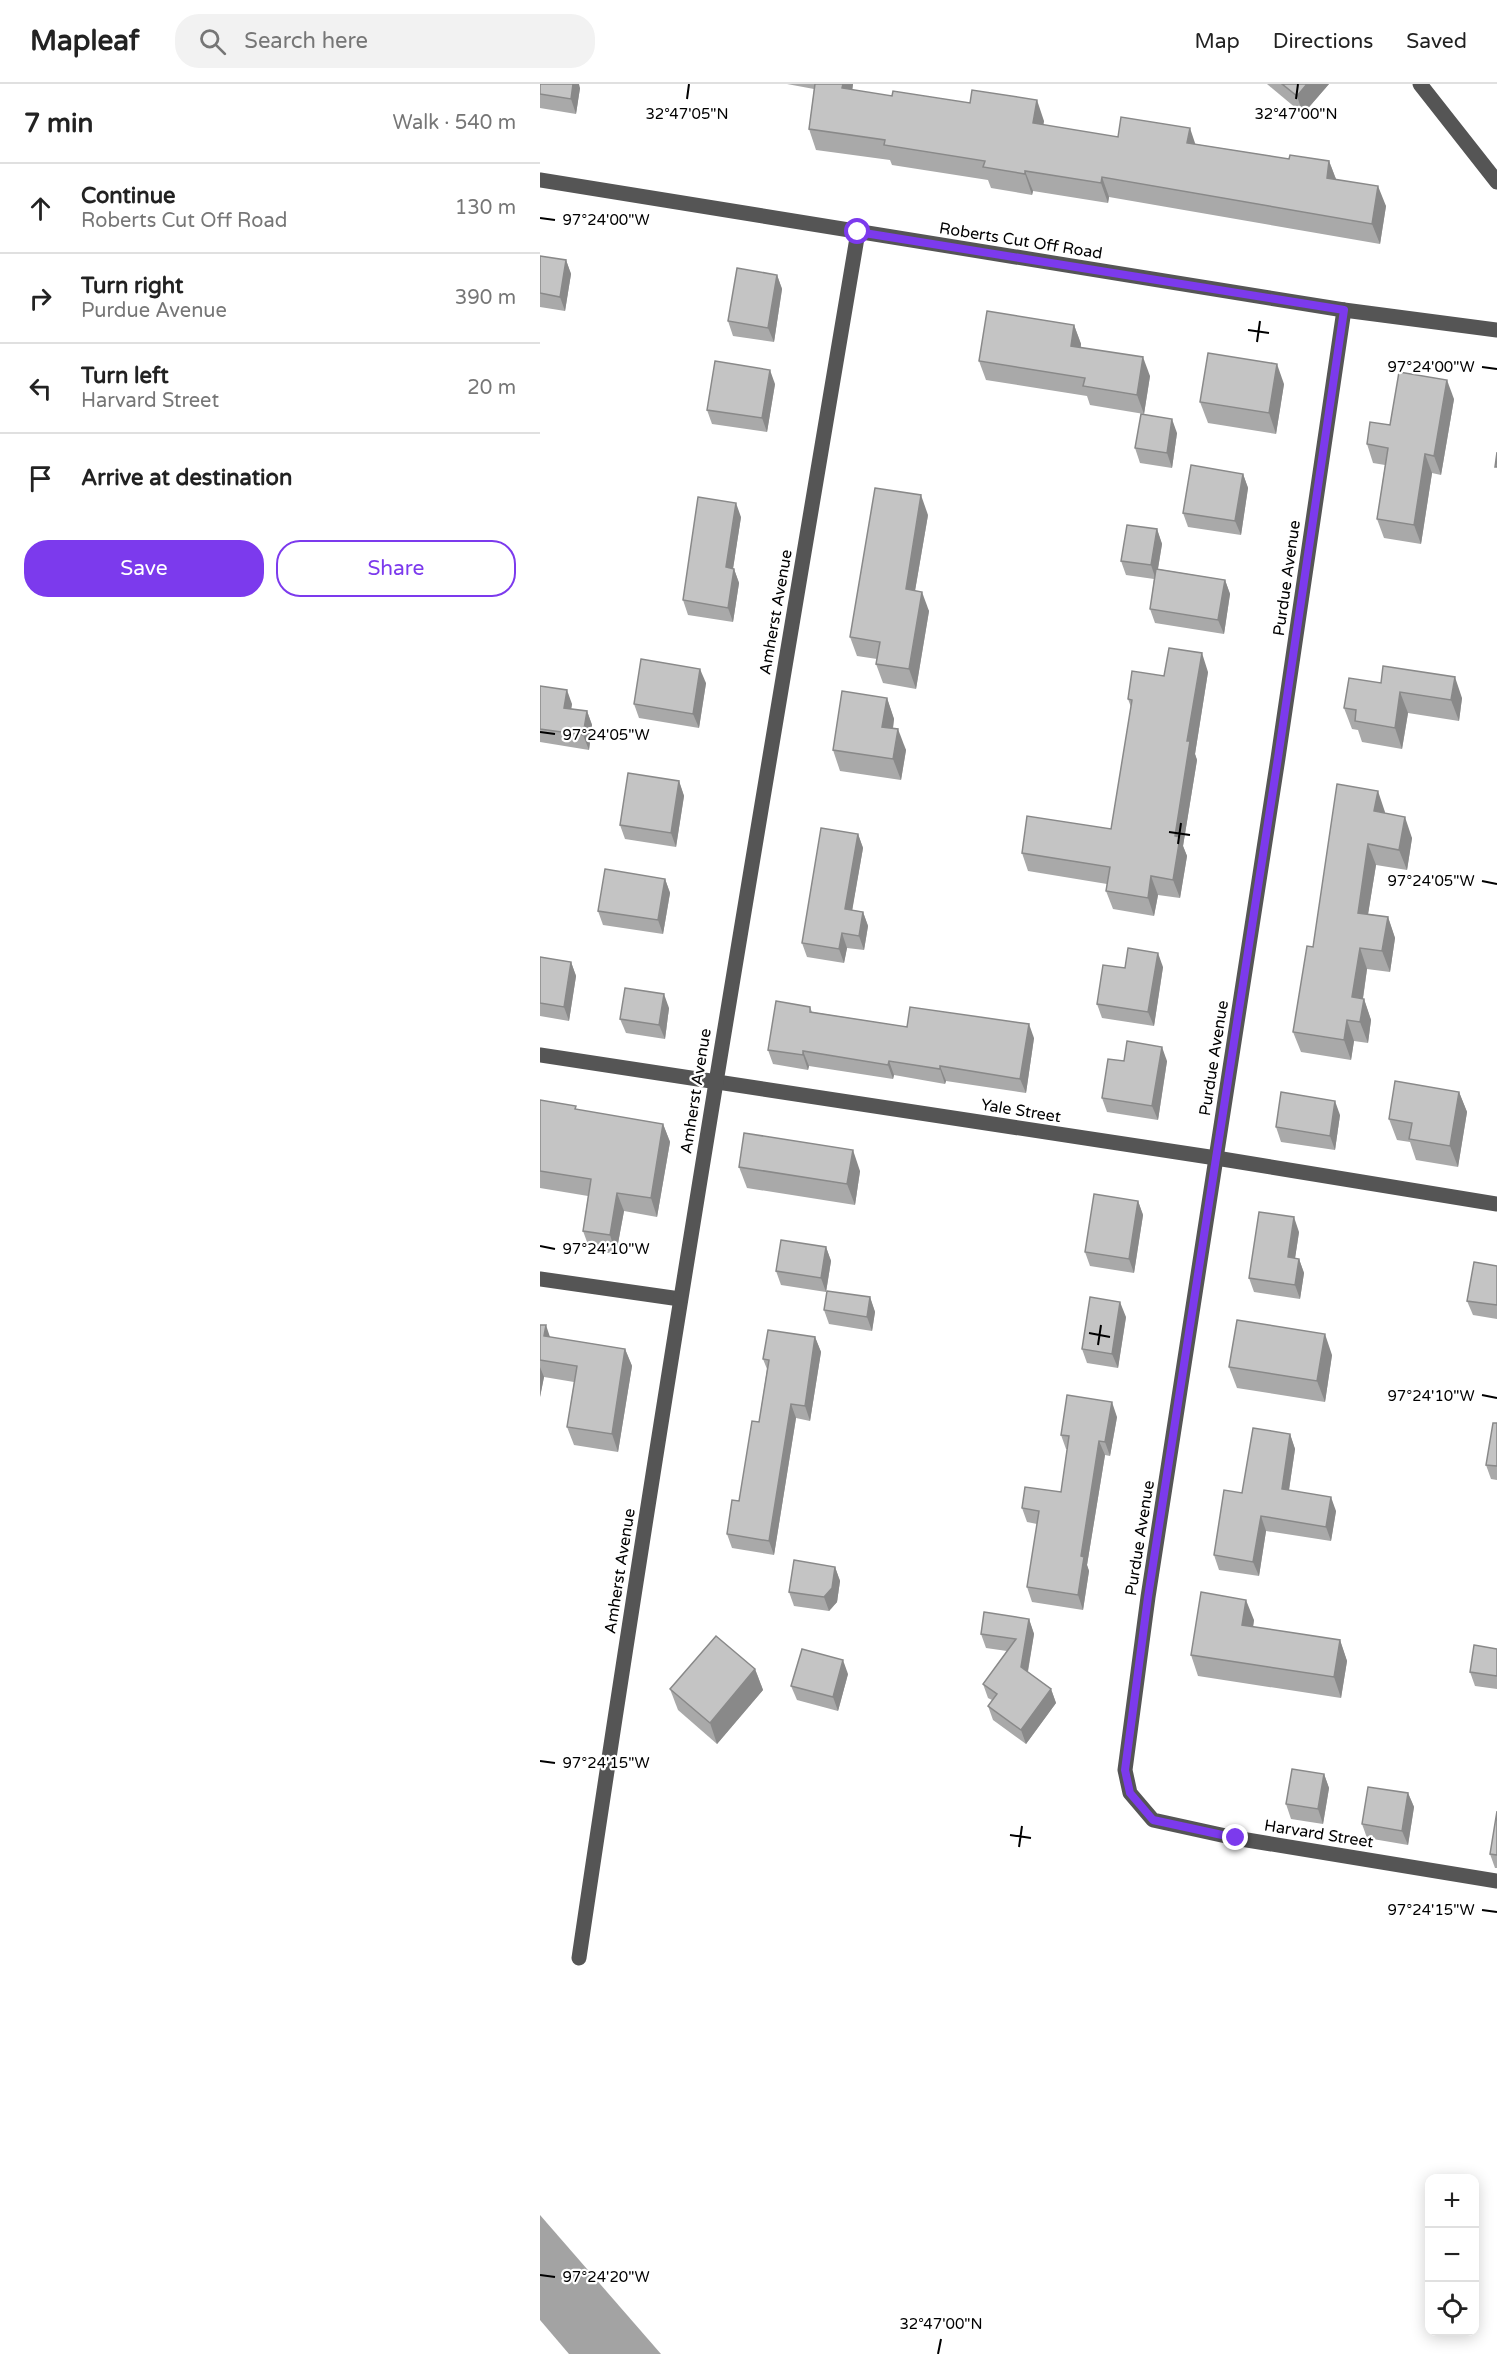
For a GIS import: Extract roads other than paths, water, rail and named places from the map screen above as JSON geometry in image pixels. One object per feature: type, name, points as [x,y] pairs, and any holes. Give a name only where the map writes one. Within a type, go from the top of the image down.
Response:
[{"type":"street","points":[[1420,84],[1497,182]]},
{"type":"street","name":"Roberts Cut Off Road","points":[[540,180],[1344,310],[1497,330]]},
{"type":"street","name":"Amherst Avenue","points":[[579,1958],[714,1082],[858,232]]},
{"type":"street","name":"Purdue Avenue","points":[[1141,1808],[1130,1793],[1125,1770],[1150,1585],[1344,310]]},
{"type":"street","name":"Yale Street","points":[[540,1055],[1216,1158],[1497,1204]]},
{"type":"street","points":[[540,1279],[680,1299]]},
{"type":"street","name":"Harvard Street","points":[[1141,1808],[1153,1820],[1236,1838],[1497,1881]]}]
